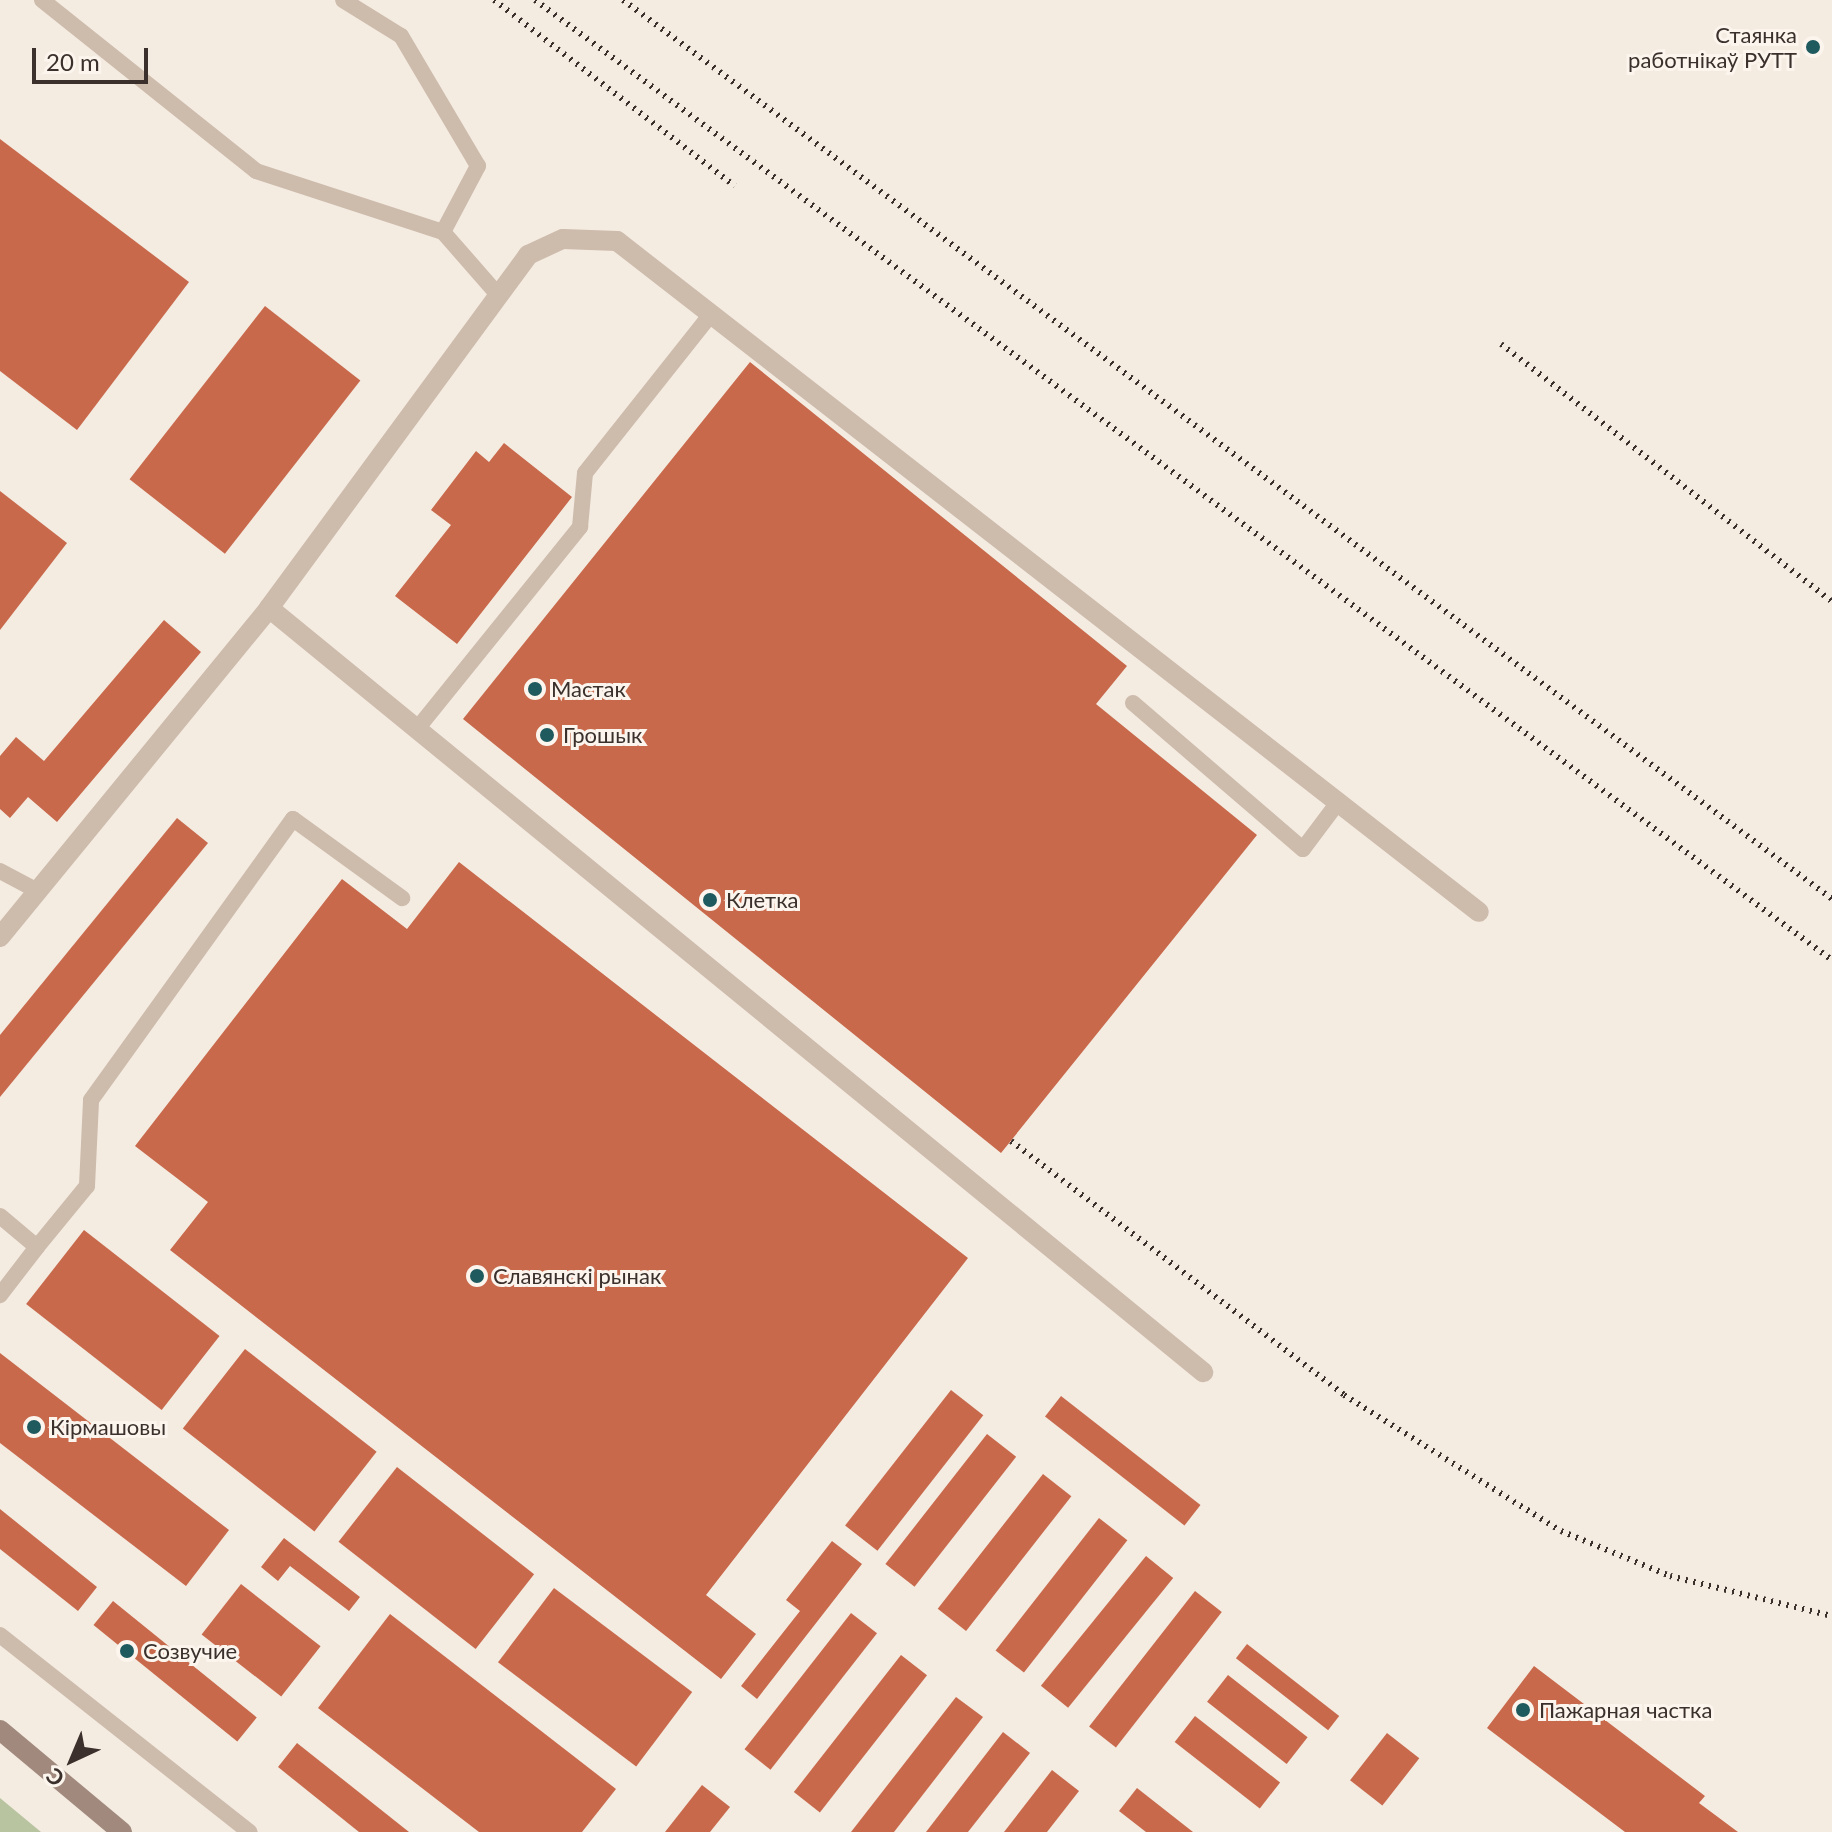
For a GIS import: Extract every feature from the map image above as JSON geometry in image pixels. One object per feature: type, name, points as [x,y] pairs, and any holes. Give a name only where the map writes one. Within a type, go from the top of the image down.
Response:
[{"type":"street","points":[[0,937],[35,890],[269,608],[528,255],[586,236],[617,241],[1479,912]]},
{"type":"street","points":[[269,608],[1203,1372]]},
{"type":"street","points":[[0,1730],[122,1832]]},
{"type":"lane","points":[[42,0],[256,171],[443,232],[499,296]]},
{"type":"lane","points":[[343,0],[401,36],[478,166],[443,232]]},
{"type":"lane","points":[[417,729],[580,527],[585,473],[711,314]]},
{"type":"lane","points":[[1133,703],[1303,849],[1339,801]]},
{"type":"lane","points":[[0,1295],[87,1186],[91,1100],[293,819],[402,898]]},
{"type":"lane","points":[[0,871],[35,890]]},
{"type":"lane","points":[[0,1216],[37,1247]]},
{"type":"lane","points":[[0,1635],[249,1832]]},
{"type":"green space","points":[[0,1798],[41,1832],[0,1832]]},
{"type":"building","points":[[0,139],[189,282],[77,430],[0,371]]},
{"type":"building","points":[[265,306],[360,380],[225,554],[130,479]]},
{"type":"building","points":[[750,362],[1127,666],[1096,704],[1257,835],[1001,1153],[463,719]]},
{"type":"building","points":[[504,443],[572,497],[457,644],[395,596],[451,525],[431,510],[476,451],[489,462]]},
{"type":"building","points":[[0,491],[67,543],[0,630]]},
{"type":"building","points":[[164,620],[201,652],[57,822],[28,797],[10,818],[0,809],[0,756],[16,737],[44,761]]},
{"type":"building","points":[[177,818],[208,843],[0,1097],[0,1035]]},
{"type":"building","points":[[459,862],[968,1258],[706,1595],[756,1634],[721,1679],[170,1250],[208,1202],[135,1146],[342,879],[407,929]]},
{"type":"building","points":[[84,1230],[220,1336],[162,1410],[26,1304]]},
{"type":"building","points":[[245,1349],[377,1452],[314,1531],[183,1429]]},
{"type":"building","points":[[0,1353],[229,1530],[186,1586],[0,1443]]},
{"type":"building","points":[[951,1390],[983,1415],[877,1551],[845,1526]]},
{"type":"building","points":[[1061,1396],[1200,1505],[1184,1525],[1045,1416]]},
{"type":"building","points":[[987,1434],[1016,1457],[915,1587],[885,1564]]},
{"type":"building","points":[[397,1467],[534,1574],[476,1649],[339,1542]]},
{"type":"building","points":[[1043,1474],[1071,1496],[966,1631],[938,1609]]},
{"type":"building","points":[[0,1509],[97,1587],[78,1611],[0,1549]]},
{"type":"building","points":[[1099,1518],[1127,1540],[1024,1673],[996,1650]]},
{"type":"building","points":[[284,1538],[360,1597],[349,1611],[290,1566],[278,1581],[261,1567]]},
{"type":"building","points":[[832,1541],[862,1564],[757,1699],[741,1686],[800,1611],[786,1600]]},
{"type":"building","points":[[1146,1556],[1173,1578],[1068,1708],[1041,1686]]},
{"type":"building","points":[[241,1584],[321,1646],[281,1697],[202,1634]]},
{"type":"building","points":[[554,1588],[692,1692],[636,1766],[498,1662]]},
{"type":"building","points":[[1195,1591],[1222,1612],[1116,1747],[1089,1727]]},
{"type":"building","points":[[113,1601],[257,1717],[237,1742],[93,1625]]},
{"type":"building","points":[[851,1613],[877,1633],[770,1770],[744,1749]]},
{"type":"building","points":[[390,1614],[616,1789],[582,1832],[479,1832],[318,1708]]},
{"type":"building","points":[[1247,1644],[1339,1716],[1328,1730],[1236,1658]]},
{"type":"building","points":[[901,1655],[927,1675],[820,1812],[794,1792]]},
{"type":"building","points":[[1534,1666],[1705,1796],[1699,1803],[1738,1832],[1625,1832],[1487,1728]]},
{"type":"building","points":[[1228,1675],[1308,1737],[1287,1764],[1207,1702]]},
{"type":"building","points":[[956,1697],[983,1717],[894,1832],[851,1832]]},
{"type":"building","points":[[1195,1716],[1280,1782],[1260,1808],[1175,1742]]},
{"type":"building","points":[[1003,1732],[1030,1753],[968,1832],[926,1832]]},
{"type":"building","points":[[1387,1733],[1419,1758],[1382,1806],[1350,1780]]},
{"type":"building","points":[[297,1743],[409,1832],[359,1832],[278,1767]]},
{"type":"building","points":[[1052,1770],[1079,1791],[1047,1832],[1004,1832]]},
{"type":"building","points":[[702,1785],[730,1807],[710,1832],[665,1832]]},
{"type":"building","points":[[1137,1788],[1193,1832],[1146,1832],[1119,1811]]},
{"type":"railway","points":[[494,0],[735,186]]},
{"type":"railway","points":[[535,0],[1832,960]]},
{"type":"railway","points":[[623,0],[1832,899]]},
{"type":"railway","points":[[1501,344],[1832,602]]},
{"type":"railway","points":[[1011,1141],[1344,1395],[1561,1531],[1670,1576],[1832,1616]]},
{"type":"place","name":"Стаянка работнікаў РУТТ","points":[[1813,47]]},
{"type":"place","name":"Мастак","points":[[535,689]]},
{"type":"place","name":"Грошык","points":[[547,735]]},
{"type":"place","name":"Клетка","points":[[710,900]]},
{"type":"place","name":"Славянскі рынак","points":[[477,1276]]},
{"type":"place","name":"Кірмашовы","points":[[34,1427]]},
{"type":"place","name":"Созвучие","points":[[127,1651]]},
{"type":"place","name":"Пажарная частка","points":[[1523,1710]]}]
